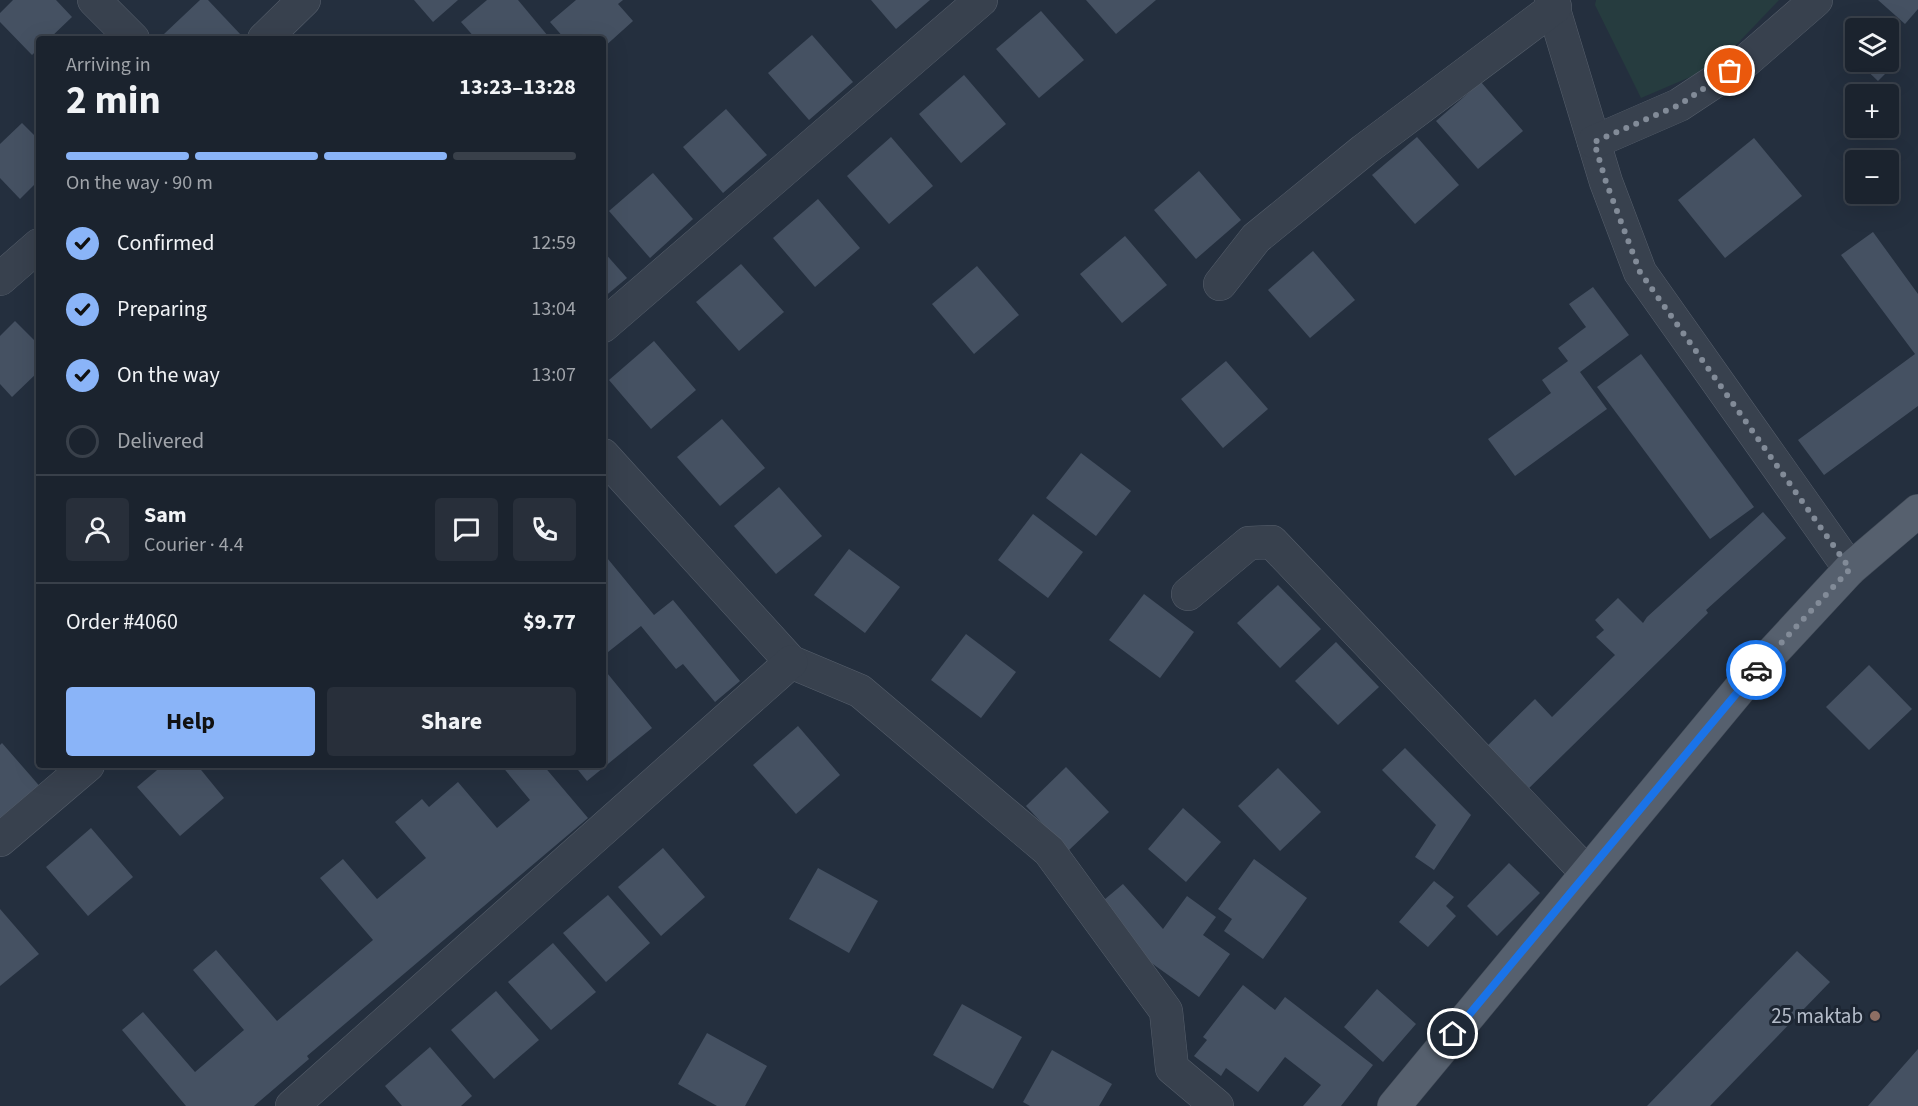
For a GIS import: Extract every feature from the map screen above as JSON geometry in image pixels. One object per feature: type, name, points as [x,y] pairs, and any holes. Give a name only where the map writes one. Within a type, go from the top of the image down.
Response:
[{"type":"main road","points":[[1394,1106],[1747,680],[1850,569],[1918,512]]},
{"type":"street","points":[[94,0],[130,36]]},
{"type":"street","points":[[267,36],[304,0]]},
{"type":"street","points":[[606,323],[981,0]]},
{"type":"street","points":[[1594,142],[1679,105],[1747,60],[1816,0]]},
{"type":"street","points":[[1220,284],[1256,238],[1364,150],[1553,4],[1606,182],[1640,272],[1850,569]]},
{"type":"street","points":[[0,279],[36,248]]},
{"type":"street","points":[[606,458],[791,662],[860,691],[1049,851],[1166,1011],[1172,1068],[1217,1106]]},
{"type":"street","points":[[1188,594],[1249,543],[1272,542],[1587,873]]},
{"type":"street","points":[[292,1106],[791,662]]},
{"type":"street","points":[[0,840],[84,768]]},
{"type":"green space","points":[[1596,0],[1779,0],[1716,66],[1641,98],[1595,5]]},
{"type":"building","points":[[13,0],[56,0],[72,17],[52,36],[36,36],[36,51],[32,55],[0,22],[0,13]]},
{"type":"building","points":[[200,0],[208,0],[241,35],[166,36],[164,34]]},
{"type":"building","points":[[414,0],[458,0],[433,22]]},
{"type":"building","points":[[487,0],[518,0],[548,36],[473,36],[461,22]]},
{"type":"building","points":[[576,0],[623,0],[618,4],[633,21],[606,45],[606,36],[562,36],[550,22]]},
{"type":"building","points":[[871,0],[930,0],[896,29]]},
{"type":"building","points":[[1086,0],[1156,0],[1116,34]]},
{"type":"building","points":[[1878,0],[1918,0],[1918,9],[1905,24]]},
{"type":"building","points":[[1041,11],[1084,60],[1039,98],[996,49]]},
{"type":"building","points":[[812,35],[853,82],[809,120],[768,73]]},
{"type":"building","points":[[1869,72],[1887,72],[1878,81]]},
{"type":"building","points":[[964,75],[1006,124],[961,163],[919,114]]},
{"type":"building","points":[[1481,82],[1523,131],[1478,169],[1436,121]]},
{"type":"building","points":[[726,109],[767,155],[723,193],[683,147]]},
{"type":"building","points":[[22,123],[36,137],[36,183],[20,199],[0,178],[0,144]]},
{"type":"building","points":[[891,137],[933,186],[889,224],[847,176]]},
{"type":"building","points":[[1417,137],[1459,185],[1415,224],[1372,175]]},
{"type":"building","points":[[1754,138],[1802,196],[1725,258],[1678,200]]},
{"type":"building","points":[[1199,171],[1241,220],[1196,259],[1154,210]]},
{"type":"building","points":[[653,173],[693,219],[650,258],[609,211]]},
{"type":"building","points":[[818,199],[860,248],[815,287],[773,238]]},
{"type":"building","points":[[1873,232],[1918,294],[1918,406],[1824,475],[1798,440],[1915,354],[1841,255]]},
{"type":"building","points":[[1125,236],[1167,285],[1122,323],[1080,274]]},
{"type":"building","points":[[1313,251],[1355,300],[1310,338],[1268,290]]},
{"type":"building","points":[[606,254],[627,278],[606,296]]},
{"type":"building","points":[[741,264],[784,312],[739,351],[696,302]]},
{"type":"building","points":[[977,266],[1019,315],[974,354],[932,304]]},
{"type":"building","points":[[1593,287],[1629,335],[1580,372],[1607,409],[1515,476],[1488,439],[1551,393],[1542,380],[1568,361],[1558,348],[1586,327],[1569,304]]},
{"type":"building","points":[[15,321],[36,342],[36,374],[12,397],[0,384],[0,336]]},
{"type":"building","points":[[654,341],[696,390],[651,429],[609,380]]},
{"type":"building","points":[[1641,354],[1754,507],[1710,539],[1597,387]]},
{"type":"building","points":[[1226,361],[1268,409],[1223,448],[1181,399]]},
{"type":"building","points":[[722,419],[765,468],[720,506],[677,457]]},
{"type":"building","points":[[1081,453],[1131,491],[1096,536],[1046,498]]},
{"type":"building","points":[[779,487],[822,536],[776,574],[734,526]]},
{"type":"building","points":[[1763,512],[1786,538],[1706,610],[1708,613],[1520,797],[1478,755],[1535,699],[1552,717],[1615,655],[1596,637],[1604,630],[1595,620],[1618,598],[1643,623]]},
{"type":"building","points":[[1033,514],[1083,552],[1048,598],[998,560]]},
{"type":"building","points":[[849,549],[900,587],[865,633],[814,595]]},
{"type":"building","points":[[606,557],[654,615],[673,600],[740,681],[715,702],[683,664],[676,669],[641,626],[606,654]]},
{"type":"building","points":[[1278,585],[1321,629],[1280,668],[1237,623]]},
{"type":"building","points":[[1144,594],[1194,632],[1160,678],[1109,640]]},
{"type":"building","points":[[966,634],[1016,672],[981,718],[931,680]]},
{"type":"building","points":[[1336,642],[1379,687],[1338,725],[1295,681]]},
{"type":"building","points":[[1869,665],[1912,709],[1869,750],[1826,707]]},
{"type":"building","points":[[606,672],[652,728],[606,766]]},
{"type":"building","points":[[798,726],[840,775],[796,814],[753,765]]},
{"type":"building","points":[[2,743],[43,790],[0,827],[0,745]]},
{"type":"building","points":[[1405,748],[1471,815],[1434,870],[1415,857],[1436,825],[1382,770]]},
{"type":"building","points":[[1066,767],[1109,812],[1068,851],[1026,806]]},
{"type":"building","points":[[159,768],[199,768],[224,798],[180,836],[137,787]]},
{"type":"building","points":[[503,768],[546,768],[588,818],[307,1056],[309,1059],[254,1106],[186,1106],[122,1030],[143,1012],[195,1072],[244,1030],[193,970],[216,950],[277,1021],[373,940],[320,878],[343,859],[377,899],[426,858],[395,822],[422,799],[429,807],[458,782],[497,828],[530,800]]},
{"type":"building","points":[[576,768],[603,768],[587,781]]},
{"type":"building","points":[[1278,768],[1321,812],[1280,851],[1238,806]]},
{"type":"building","points":[[1183,808],[1221,842],[1186,882],[1148,849]]},
{"type":"building","points":[[91,828],[133,877],[88,916],[46,867]]},
{"type":"building","points":[[663,848],[705,897],[661,936],[618,887]]},
{"type":"building","points":[[1254,859],[1307,898],[1263,959],[1224,931],[1232,919],[1218,909]]},
{"type":"building","points":[[1509,863],[1540,893],[1497,936],[1467,906]]},
{"type":"building","points":[[818,868],[878,901],[849,953],[789,919]]},
{"type":"building","points":[[1434,881],[1454,897],[1446,906],[1456,916],[1428,947],[1399,922]]},
{"type":"building","points":[[1123,884],[1163,929],[1187,896],[1216,917],[1203,935],[1230,954],[1199,997],[1143,957],[1098,905]]},
{"type":"building","points":[[608,895],[650,943],[606,982],[563,933]]},
{"type":"building","points":[[0,909],[39,954],[0,986]]},
{"type":"building","points":[[553,943],[596,992],[551,1030],[508,982]]},
{"type":"building","points":[[1797,951],[1830,982],[1710,1106],[1647,1106]]},
{"type":"building","points":[[1243,985],[1275,1010],[1285,997],[1373,1065],[1341,1106],[1303,1106],[1321,1085],[1285,1057],[1258,1092],[1226,1068],[1221,1076],[1194,1056],[1207,1040],[1203,1037]]},
{"type":"building","points":[[1377,989],[1416,1024],[1383,1062],[1344,1027]]},
{"type":"building","points":[[496,991],[539,1040],[494,1079],[451,1030]]},
{"type":"building","points":[[962,1004],[1022,1037],[993,1089],[933,1055]]},
{"type":"building","points":[[707,1033],[767,1066],[745,1106],[717,1106],[678,1084]]},
{"type":"building","points":[[430,1047],[472,1096],[461,1106],[402,1106],[385,1086]]},
{"type":"building","points":[[1918,1049],[1918,1106],[1868,1106]]},
{"type":"building","points":[[1052,1050],[1112,1084],[1099,1106],[1030,1106],[1023,1102]]},
{"type":"way so far","points":[[1730,71],[1679,105],[1594,142],[1606,182],[1640,272],[1850,569],[1756,670]]},
{"type":"place","name":"25 maktab","points":[[1875,1016]]},
{"type":"route","points":[[1453,1034],[1756,670]]}]
